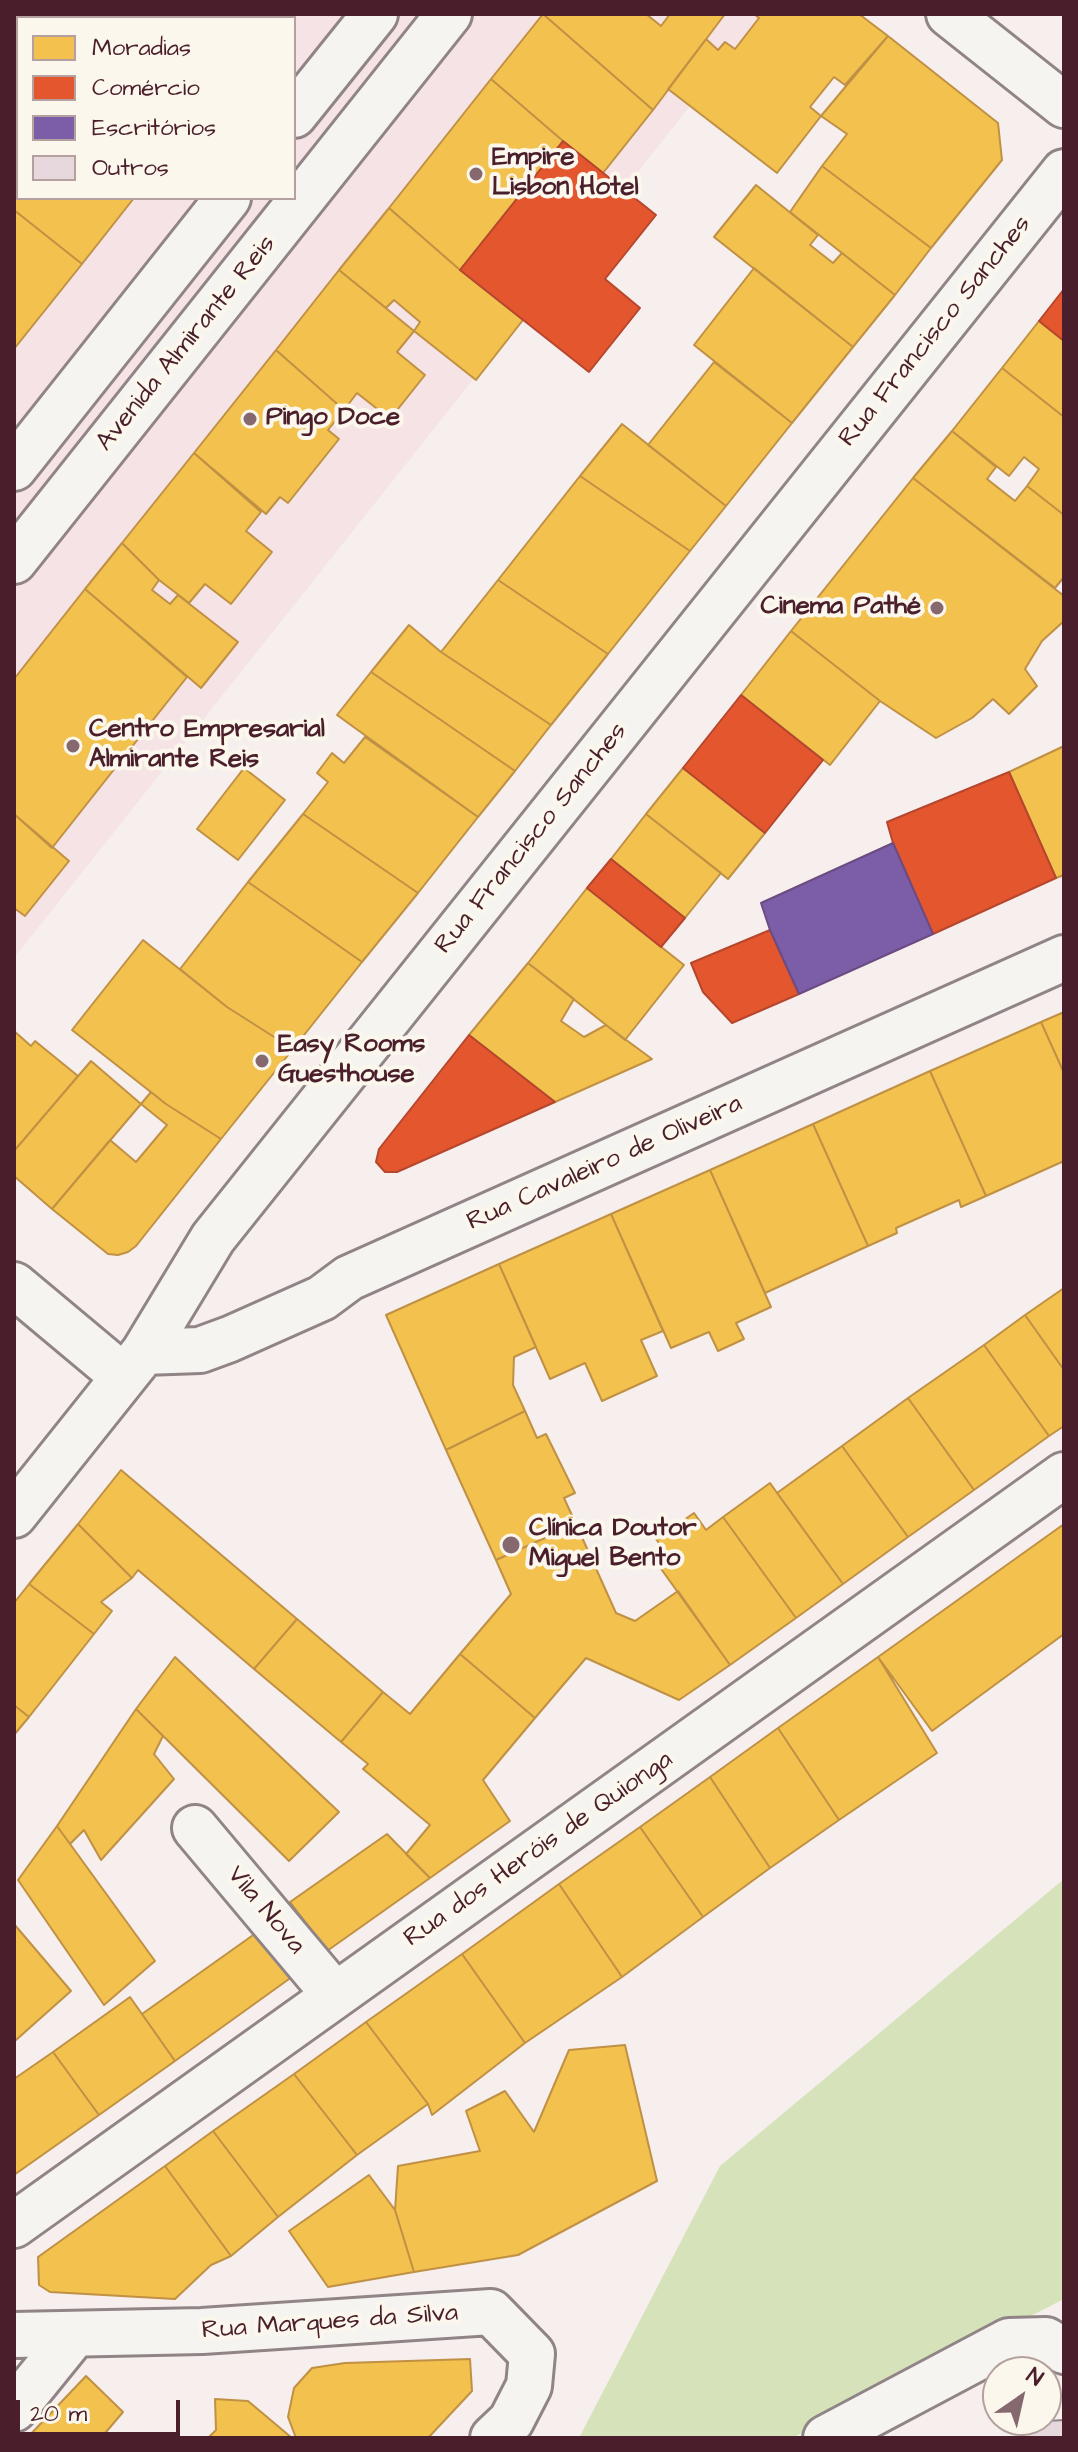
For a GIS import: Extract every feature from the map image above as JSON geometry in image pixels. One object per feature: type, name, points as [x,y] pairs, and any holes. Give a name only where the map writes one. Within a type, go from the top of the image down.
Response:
[{"type":"street","points":[[296,113],[375,14]]},
{"type":"street","name":"Avenida Almirante Reis","points":[[14,561],[449,14]]},
{"type":"street","points":[[949,14],[1064,105]]},
{"type":"street","name":"Rua Francisco Sanches","points":[[14,1515],[125,1376],[213,1238],[1064,172]]},
{"type":"street","points":[[14,468],[226,200]]},
{"type":"street","name":"Rua Cavaleiro de Oliveira","points":[[125,1376],[230,1339],[322,1298],[349,1278],[1064,958]]},
{"type":"street","points":[[14,1285],[125,1376]]},
{"type":"street","name":"Rua dos Heróis de Quionga","points":[[14,2225],[1064,1475]]},
{"type":"street","name":"Vila Nova","points":[[195,1828],[335,1995]]},
{"type":"street","name":"Rua Marques da Silva","points":[[14,2335],[217,2330],[491,2312],[532,2354],[529,2386],[511,2421],[493,2438]]},
{"type":"street","points":[[14,2409],[74,2335]]},
{"type":"street","points":[[826,2438],[1009,2341],[1046,2340],[1064,2351]]},
{"type":"shaded area","points":[[14,14],[763,14],[14,958]]},
{"type":"green space","points":[[1064,1879],[1064,2299],[792,2438],[579,2438],[720,2166]]},
{"type":"building: Moradias","points":[[131,14],[280,14],[278,16]]},
{"type":"building: Moradias","points":[[543,14],[646,14],[661,26],[670,14],[725,14],[653,110]]},
{"type":"building: Moradias","points":[[543,14],[653,110],[603,173],[491,79]]},
{"type":"building: Moradias","points":[[754,14],[859,14],[888,36],[845,85],[834,77],[810,107],[821,116],[777,173],[668,89],[706,39],[718,50],[725,42],[735,49],[759,18]]},
{"type":"building: Moradias","points":[[888,36],[998,123],[1002,160],[931,248],[822,166],[847,134],[821,116]]},
{"type":"building: Moradias","name":"Empire Lisbon Hotel","points":[[491,79],[563,141],[460,270],[389,208]]},
{"type":"building: Moradias","points":[[16,114],[16,200],[132,200],[82,264],[14,210]]},
{"type":"building: Moradias","points":[[822,166],[931,248],[895,295],[790,212]]},
{"type":"building: Moradias","points":[[756,185],[818,235],[810,245],[833,263],[842,253],[895,295],[853,347],[714,237]]},
{"type":"building: Moradias","points":[[389,208],[523,320],[476,380],[414,331],[420,322],[394,300],[386,308],[339,270]]},
{"type":"building: Moradias","points":[[14,210],[82,264],[14,349]]},
{"type":"building: Moradias","points":[[754,268],[853,347],[792,423],[694,345]]},
{"type":"building: Moradias","points":[[339,270],[414,331],[397,352],[425,375],[390,419],[357,393],[344,410],[276,350]]},
{"type":"building: Moradias","points":[[1039,321],[1064,341],[1064,417],[1002,368]]},
{"type":"building: Moradias","points":[[276,350],[344,410],[328,430],[339,439],[288,503],[280,497],[266,514],[194,453]]},
{"type":"building: Moradias","points":[[714,362],[792,423],[726,506],[648,445]]},
{"type":"building: Moradias","points":[[1002,368],[1064,417],[1064,515],[1027,486],[1039,469],[1024,457],[1009,476],[952,431]]},
{"type":"building: Moradias","points":[[622,424],[726,506],[690,551],[580,476]]},
{"type":"building: Moradias","points":[[952,431],[996,467],[987,479],[1015,501],[1027,486],[1064,515],[1064,577],[1055,588],[913,478]]},
{"type":"building: Moradias","points":[[194,453],[261,512],[246,531],[272,552],[231,604],[205,584],[189,603],[159,580],[122,543]]},
{"type":"building: Moradias","points":[[580,476],[690,551],[608,654],[498,580]]},
{"type":"building: Moradias","name":"Cinema Pathé","points":[[913,478],[1064,596],[1064,621],[1042,641],[1025,669],[1037,686],[1009,714],[993,699],[972,718],[936,738],[880,701],[791,631]]},
{"type":"building: Moradias","points":[[122,543],[159,580],[152,590],[170,604],[178,595],[238,642],[201,688],[85,589]]},
{"type":"building: Moradias","points":[[498,580],[608,654],[551,725],[441,652]]},
{"type":"building: Moradias","name":"Centro Empresarial Almirante Reis","points":[[85,589],[187,677],[52,848],[14,814],[14,679]]},
{"type":"building: Moradias","points":[[409,625],[441,652],[551,725],[515,771],[371,672]]},
{"type":"building: Moradias","points":[[791,631],[880,701],[830,765],[741,695]]},
{"type":"building: Moradias","points":[[371,672],[515,771],[478,817],[337,715]]},
{"type":"building: Moradias","points":[[365,737],[478,817],[418,893],[303,814],[328,782],[317,773],[332,753],[344,763]]},
{"type":"building: Moradias","points":[[1064,746],[1064,875],[1056,878],[1009,772]]},
{"type":"building: Moradias","points":[[244,768],[285,800],[238,860],[197,829]]},
{"type":"building: Moradias","points":[[683,768],[765,833],[728,879],[646,814]]},
{"type":"building: Moradias","points":[[14,814],[69,861],[25,916],[14,908]]},
{"type":"building: Moradias","points":[[303,814],[418,893],[362,962],[248,882]]},
{"type":"building: Moradias","points":[[646,814],[721,873],[685,918],[611,859]]},
{"type":"building: Moradias","points":[[248,882],[362,962],[293,1049],[227,1007],[180,969]]},
{"type":"building: Moradias","points":[[587,888],[684,965],[625,1040],[528,963]]},
{"type":"building: Moradias","points":[[143,940],[227,1007],[293,1049],[221,1139],[166,1104],[72,1030]]},
{"type":"building: Moradias","points":[[528,963],[574,999],[561,1021],[584,1037],[606,1025],[652,1059],[555,1102],[469,1035]]},
{"type":"building: Moradias","points":[[1064,1012],[1064,1073],[1041,1022]]},
{"type":"building: Moradias","points":[[1041,1022],[1064,1073],[1064,1161],[986,1196],[930,1071]]},
{"type":"building: Moradias","points":[[14,1031],[31,1046],[35,1041],[78,1076],[14,1151]]},
{"type":"building: Moradias","points":[[91,1061],[141,1104],[52,1209],[14,1176],[14,1151]]},
{"type":"building: Moradias","points":[[930,1071],[986,1196],[961,1207],[959,1200],[896,1228],[897,1233],[868,1246],[813,1124]]},
{"type":"building: Moradias","points":[[151,1092],[221,1139],[136,1246],[118,1255],[108,1254],[52,1209],[110,1140],[136,1162],[167,1125],[141,1104]]},
{"type":"building: Moradias","points":[[813,1124],[868,1246],[765,1293],[710,1170]]},
{"type":"building: Moradias","points":[[710,1170],[771,1307],[736,1323],[744,1339],[718,1351],[709,1332],[671,1348],[611,1214]]},
{"type":"building: Moradias","points":[[611,1214],[663,1331],[641,1340],[657,1376],[602,1401],[585,1363],[550,1379],[499,1264]]},
{"type":"building: Moradias","points":[[499,1264],[536,1347],[514,1357],[513,1385],[525,1411],[446,1450],[386,1315]]},
{"type":"building: Moradias","points":[[1064,1288],[1064,1370],[1025,1315]]},
{"type":"building: Moradias","points":[[1025,1315],[1064,1370],[1064,1426],[1049,1436],[984,1345]]},
{"type":"building: Moradias","points":[[984,1345],[1049,1436],[974,1490],[908,1398]]},
{"type":"building: Moradias","points":[[908,1398],[974,1490],[908,1537],[842,1446]]},
{"type":"building: Moradias","points":[[525,1411],[537,1438],[546,1434],[575,1493],[564,1498],[576,1524],[496,1560],[446,1450]]},
{"type":"building: Moradias","points":[[842,1446],[908,1537],[843,1584],[777,1493]]},
{"type":"building: Moradias","points":[[121,1470],[297,1619],[254,1669],[138,1570],[132,1578],[78,1524]]},
{"type":"building: Moradias","points":[[770,1483],[843,1584],[796,1618],[723,1517]]},
{"type":"building: Moradias","points":[[694,1513],[706,1530],[723,1517],[796,1618],[730,1665],[659,1566],[670,1558],[656,1539]]},
{"type":"building: Moradias","points":[[78,1524],[132,1578],[101,1602],[112,1611],[94,1634],[29,1584]]},
{"type":"building: Moradias","points":[[576,1524],[616,1613],[635,1621],[678,1591],[730,1665],[679,1700],[586,1658],[535,1718],[460,1654],[511,1594],[496,1560]]},
{"type":"building: Moradias","points":[[1064,1524],[1064,1634],[932,1731],[878,1657]]},
{"type":"building: Moradias","points":[[29,1584],[94,1634],[29,1717],[14,1705],[14,1603]]},
{"type":"building: Moradias","points":[[297,1619],[383,1692],[341,1742],[254,1669]]},
{"type":"building: Moradias","points":[[460,1654],[535,1718],[483,1780],[510,1821],[430,1878],[406,1854],[430,1825],[363,1769],[368,1764],[341,1742],[383,1692],[410,1714]]},
{"type":"building: Moradias","points":[[175,1657],[339,1812],[289,1861],[136,1709]]},
{"type":"building: Moradias","points":[[878,1657],[937,1753],[839,1820],[778,1728]]},
{"type":"building: Moradias","points":[[14,1705],[29,1717],[14,1735]]},
{"type":"building: Moradias","points":[[136,1709],[163,1736],[154,1754],[174,1779],[101,1860],[84,1830],[70,1844],[57,1826]]},
{"type":"building: Moradias","points":[[778,1728],[839,1820],[770,1868],[710,1777]]},
{"type":"building: Moradias","points":[[710,1777],[770,1868],[703,1917],[640,1827]]},
{"type":"building: Moradias","points":[[57,1826],[155,1961],[104,2005],[18,1880]]},
{"type":"building: Moradias","points":[[640,1827],[703,1917],[622,1977],[559,1884]]},
{"type":"building: Moradias","points":[[387,1834],[430,1878],[327,1951],[290,1902]]},
{"type":"building: Moradias","points":[[559,1884],[622,1977],[525,2043],[462,1954]]},
{"type":"building: Moradias","points":[[14,1924],[71,1991],[16,2040],[14,2037]]},
{"type":"building: Moradias","points":[[263,1928],[296,1974],[175,2061],[142,2014]]},
{"type":"building: Moradias","points":[[462,1954],[525,2043],[432,2115],[428,2104],[366,2022]]},
{"type":"building: Moradias","points":[[130,1997],[175,2061],[99,2115],[53,2052]]},
{"type":"building: Moradias","points":[[366,2022],[428,2104],[357,2155],[294,2074]]},
{"type":"building: Moradias","points":[[625,2045],[657,2181],[518,2255],[414,2272],[395,2210],[398,2166],[480,2151],[466,2111],[505,2091],[534,2132],[569,2050]]},
{"type":"building: Moradias","points":[[53,2052],[99,2115],[14,2175],[14,2079]]},
{"type":"building: Moradias","points":[[294,2074],[357,2155],[278,2217],[213,2131]]},
{"type":"building: Moradias","points":[[213,2131],[278,2217],[231,2256],[165,2166]]},
{"type":"building: Moradias","points":[[165,2166],[231,2256],[211,2265],[175,2299],[50,2292],[39,2285],[38,2257]]},
{"type":"building: Moradias","points":[[369,2175],[395,2210],[414,2272],[328,2287],[289,2231]]},
{"type":"building: Moradias","points":[[470,2359],[472,2391],[428,2438],[296,2438],[288,2417],[294,2388],[312,2368],[345,2363]]},
{"type":"building: Moradias","points":[[86,2376],[123,2412],[101,2438],[27,2438]]},
{"type":"building: Moradias","points":[[215,2399],[248,2401],[292,2438],[208,2438],[216,2430]]},
{"type":"building: Comércio","points":[[563,141],[656,215],[605,279],[640,308],[589,372],[460,270]]},
{"type":"building: Comércio","points":[[1064,289],[1064,341],[1039,321]]},
{"type":"building: Comércio","points":[[741,695],[823,760],[765,833],[683,768]]},
{"type":"building: Comércio","points":[[1009,772],[1056,878],[933,934],[893,843],[887,822]]},
{"type":"building: Comércio","points":[[611,859],[685,918],[661,947],[587,888]]},
{"type":"building: Comércio","points":[[770,930],[799,994],[732,1023],[703,992],[691,963]]},
{"type":"building: Comércio","points":[[469,1035],[555,1102],[397,1172],[385,1172],[376,1162],[379,1149]]},
{"type":"building: Escritórios","points":[[893,843],[933,934],[799,994],[761,903]]},
{"type":"building: Outros","points":[[1062,2420],[1064,2438],[1021,2438],[1062,2436]]},
{"type":"place","name":"Empire Lisbon Hotel","points":[[476,174]]},
{"type":"place","name":"Pingo Doce","points":[[250,419]]},
{"type":"place","name":"Cinema Pathé","points":[[937,608]]},
{"type":"place","name":"Centro Empresarial Almirante Reis","points":[[73,746]]},
{"type":"place","name":"Easy Rooms Guesthouse","points":[[262,1061]]},
{"type":"place","name":"Clínica Doutor Miguel Bento","points":[[511,1545]]}]
